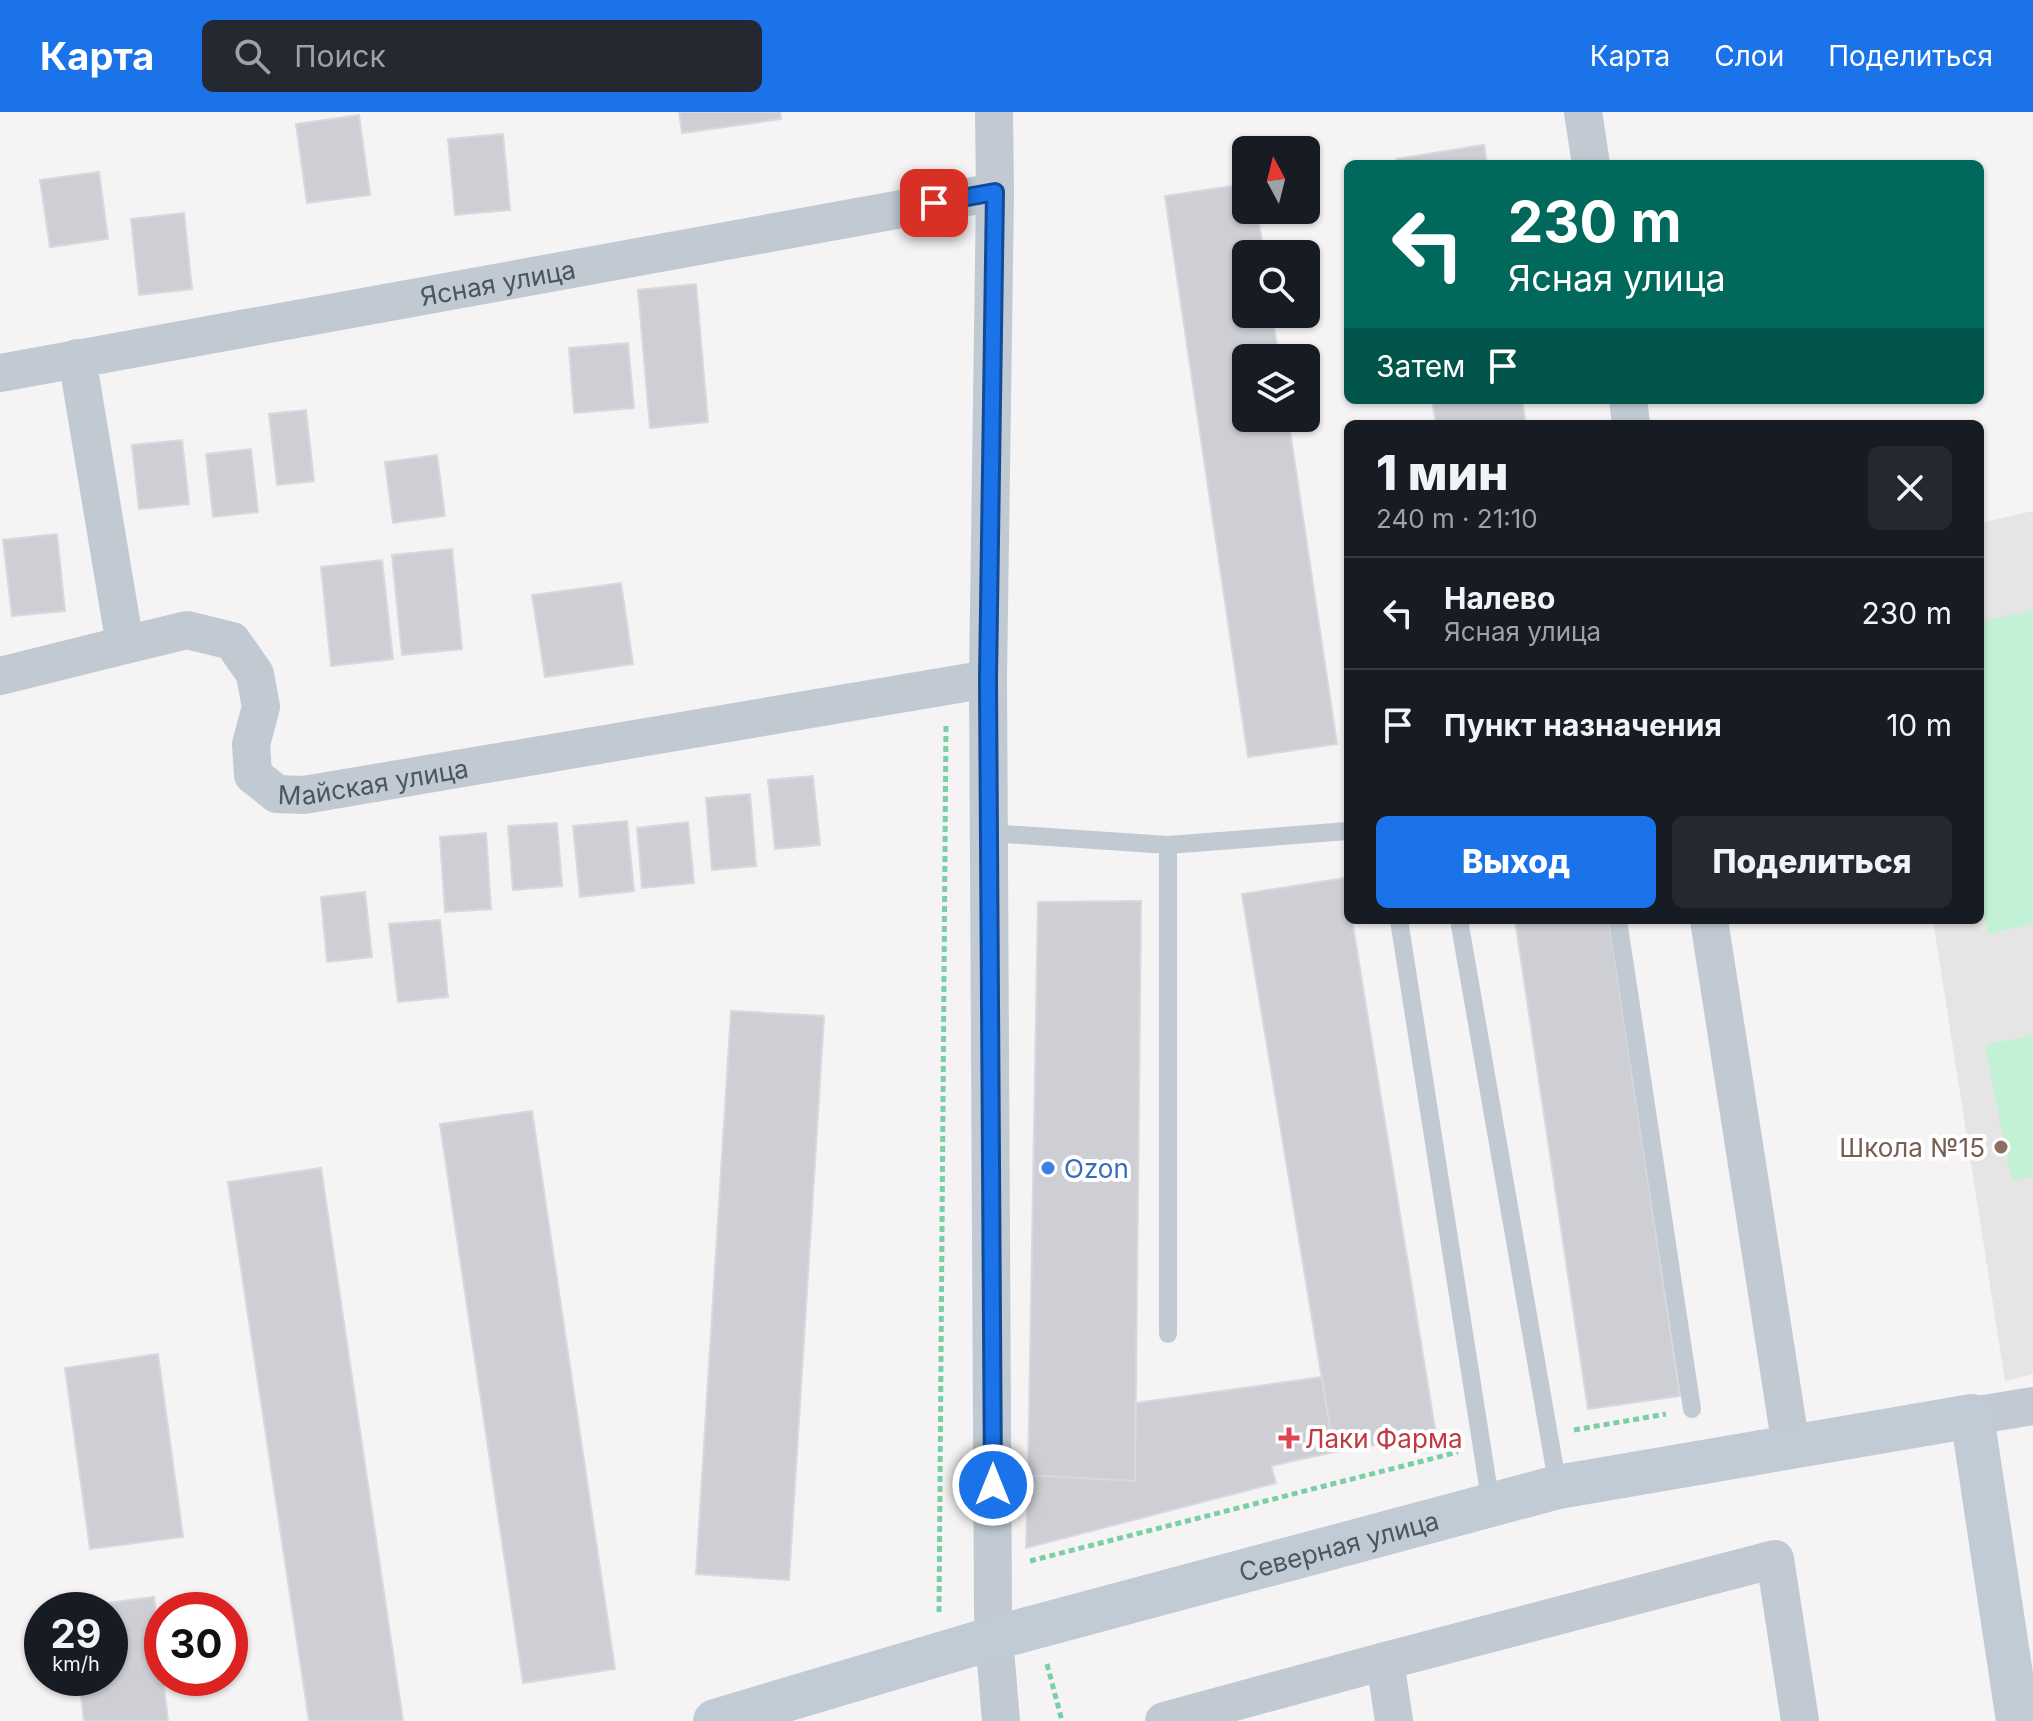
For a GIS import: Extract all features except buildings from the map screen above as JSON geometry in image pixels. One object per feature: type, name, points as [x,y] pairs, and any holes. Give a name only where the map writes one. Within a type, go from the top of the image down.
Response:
[{"type":"street","points":[[994,112],[988,679],[994,1624],[1001,1721]]},
{"type":"street","points":[[1583,112],[1590,160]]},
{"type":"street","name":"Ясная улица","points":[[0,373],[995,192]]},
{"type":"street","points":[[0,676],[125,645],[77,358]]},
{"type":"street","name":"Майская улица","points":[[125,645],[187,630],[232,641],[255,674],[261,707],[251,744],[253,775],[277,794],[304,795],[988,679]]},
{"type":"street","points":[[1710,924],[1791,1447]]},
{"type":"street","points":[[2018,1721],[1972,1416],[2033,1406]]},
{"type":"street","name":"Северная улица","points":[[715,1721],[994,1624],[1558,1487],[1972,1416]]},
{"type":"street","points":[[1164,1721],[1775,1559],[1800,1721]]},
{"type":"street","points":[[1385,1661],[1394,1721]]},
{"type":"lane","points":[[989,833],[1168,845],[1344,831]]},
{"type":"lane","points":[[1168,845],[1168,1334]]},
{"type":"lane","points":[[1400,924],[1491,1505]]},
{"type":"lane","points":[[1460,924],[1558,1487]]},
{"type":"lane","points":[[1619,924],[1692,1409]]},
{"type":"path","points":[[946,686],[939,1612],[941,1622],[994,1624]]},
{"type":"shaded area","name":"Школа №15","points":[[2033,511],[2033,1374],[2005,1381],[1934,924],[1984,924],[1984,522]]},
{"type":"green space","points":[[2033,610],[2033,924],[1988,934],[1984,915],[1984,621]]},
{"type":"green space","points":[[2033,1035],[2033,1177],[2012,1181],[1985,1045]]},
{"type":"place","name":"Школа №15","points":[[2001,1147]]},
{"type":"place","name":"Ozon","points":[[1048,1168]]},
{"type":"place","name":"Лаки Фарма","points":[[1289,1438]]},
{"type":"route","points":[[934,203],[995,192],[988,679],[993,1485]]}]
